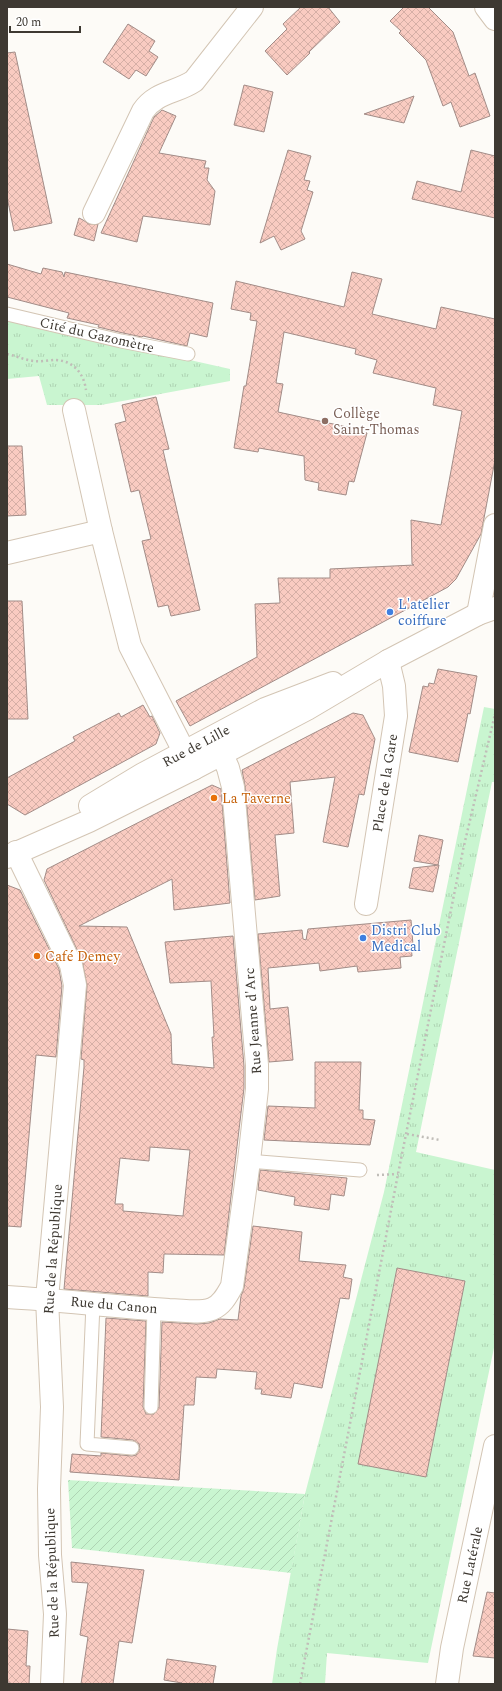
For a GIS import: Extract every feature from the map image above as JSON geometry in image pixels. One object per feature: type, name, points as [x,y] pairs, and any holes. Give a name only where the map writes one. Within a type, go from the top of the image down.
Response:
[{"type":"street","points":[[94,213],[143,111],[149,103],[156,97],[185,87],[194,81],[252,7]]},
{"type":"street","points":[[486,7],[495,19]]},
{"type":"street","points":[[74,410],[101,531],[130,646],[189,760]]},
{"type":"street","points":[[487,611],[495,525]]},
{"type":"street","points":[[7,553],[101,531]]},
{"type":"street","name":"Rue de Lille","points":[[12,854],[89,820],[189,760],[218,745],[307,709],[388,661],[487,611],[495,601]]},
{"type":"street","name":"Place de la Gare","points":[[366,904],[396,716],[394,686],[388,661]]},
{"type":"street","name":"Rue Jeanne d'Arc","points":[[218,745],[233,787],[235,803],[257,1065],[257,1089],[234,1275],[232,1286],[227,1296],[220,1303]]},
{"type":"street","name":"Rue de la République","points":[[12,854],[71,965],[75,985],[47,1300],[52,1408],[49,1489],[50,1555],[55,1614],[52,1684]]},
{"type":"street","name":"Rue du Canon","points":[[7,1297],[154,1309],[203,1311],[213,1308],[220,1303]]},
{"type":"street","name":"Rue Latérale","points":[[447,1684],[452,1648],[495,1446]]},
{"type":"lane","name":"Cité du Gazomètre","points":[[7,314],[121,341],[188,354]]},
{"type":"lane","points":[[249,1161],[360,1170]]},
{"type":"lane","points":[[93,1304],[88,1444],[132,1448]]},
{"type":"lane","points":[[151,1407],[154,1309]]},
{"type":"path","points":[[7,354],[35,362],[57,360],[67,362],[76,368],[82,375],[87,394],[74,410]]},
{"type":"path","points":[[300,1684],[463,850],[495,714]]},
{"type":"path","points":[[407,1134],[440,1140]]},
{"type":"green space","points":[[7,319],[230,369],[230,381],[101,405],[47,405],[39,376],[7,379]]},
{"type":"green space","points":[[484,707],[495,709],[495,782],[492,782],[416,1152],[495,1170],[495,1343],[428,1663],[327,1653],[325,1684],[272,1684],[305,1494],[384,1192]]},
{"type":"green space","points":[[68,1480],[305,1494],[291,1573],[72,1548]]},
{"type":"building","points":[[301,7],[328,7],[340,22],[287,75],[265,51],[287,29],[283,24]]},
{"type":"building","points":[[404,7],[428,7],[453,32],[469,76],[475,73],[490,116],[460,127],[451,102],[443,106],[426,60],[399,33],[401,31],[390,21]]},
{"type":"building","points":[[128,24],[155,41],[149,51],[158,57],[146,76],[136,70],[129,79],[103,62]]},
{"type":"building","points":[[15,52],[52,223],[14,231],[7,197],[7,53]]},
{"type":"building","points":[[244,85],[273,92],[264,132],[234,125]]},
{"type":"building","points":[[414,96],[404,123],[364,114]]},
{"type":"building","points":[[162,110],[176,116],[159,153],[206,161],[204,168],[209,168],[207,180],[215,191],[210,225],[143,216],[137,242],[101,233],[154,117]]},
{"type":"building","points":[[288,150],[311,156],[304,180],[310,181],[307,190],[313,192],[301,231],[305,239],[281,250],[274,236],[260,243]]},
{"type":"building","points":[[471,150],[495,156],[495,218],[412,199],[417,181],[461,192]]},
{"type":"building","points":[[79,218],[89,224],[98,224],[94,241],[74,235]]},
{"type":"building","points":[[7,264],[41,274],[43,268],[62,272],[64,277],[65,272],[213,303],[207,337],[190,333],[187,346],[142,337],[67,318],[69,313],[7,297]]},
{"type":"building","points":[[352,272],[382,279],[372,314],[436,329],[441,307],[495,319],[495,460],[481,534],[456,579],[448,587],[190,726],[176,701],[257,657],[255,604],[280,603],[278,578],[330,578],[330,569],[414,565],[412,564],[411,520],[441,525],[462,411],[433,405],[436,388],[373,373],[377,360],[355,354],[356,349],[284,332],[276,383],[283,384],[278,412],[347,427],[367,433],[354,482],[349,481],[346,495],[318,490],[319,483],[305,480],[304,456],[259,448],[258,452],[234,448],[244,386],[246,386],[257,321],[250,320],[251,313],[231,309],[236,281],[344,307]]},
{"type":"building","points":[[156,397],[169,449],[163,450],[200,610],[171,616],[168,605],[158,607],[142,541],[151,539],[139,490],[131,492],[115,424],[126,421],[122,405]]},
{"type":"building","points":[[7,446],[22,446],[26,515],[7,516]]},
{"type":"building","points":[[7,601],[22,601],[28,719],[7,719]]},
{"type":"building","points":[[438,669],[477,676],[470,714],[468,713],[458,762],[409,752],[423,686],[428,687],[429,683],[434,684]]},
{"type":"building","points":[[143,705],[150,717],[152,716],[160,733],[156,744],[25,815],[7,804],[7,778],[75,741],[73,737],[119,713],[121,717]]},
{"type":"building","points":[[353,713],[363,715],[375,739],[364,795],[359,794],[348,847],[323,842],[335,777],[290,782],[294,833],[275,835],[280,896],[255,900],[245,786],[242,770]]},
{"type":"building","points":[[212,785],[221,789],[230,903],[174,910],[172,879],[79,926],[127,927],[171,1034],[172,1064],[214,1068],[211,981],[170,983],[165,942],[233,936],[244,1066],[244,1088],[224,1255],[164,1254],[163,1273],[148,1272],[148,1296],[64,1289],[84,1067],[84,1060],[81,1059],[87,986],[82,960],[44,880],[47,869]],"holes":[[[150,1147],[190,1150],[183,1216],[123,1211],[123,1204],[115,1204],[120,1158],[149,1161]]]},
{"type":"building","points":[[419,835],[443,840],[438,865],[414,861]]},
{"type":"building","points":[[439,865],[433,892],[409,888],[413,868]]},
{"type":"building","points":[[7,885],[20,890],[59,969],[62,986],[56,1057],[36,1055],[21,1227],[7,1226]]},
{"type":"building","points":[[411,920],[413,945],[411,945],[412,956],[400,957],[401,968],[358,972],[357,966],[320,971],[319,963],[268,968],[270,1009],[288,1007],[293,1060],[269,1062],[258,934],[302,930],[303,939],[306,940],[308,929]]},
{"type":"building","points":[[315,1062],[361,1062],[359,1110],[363,1110],[363,1119],[375,1120],[370,1145],[264,1140],[268,1106],[315,1108]]},
{"type":"building","points":[[260,1170],[347,1178],[344,1196],[331,1194],[329,1210],[294,1205],[295,1197],[258,1190]]},
{"type":"building","points":[[253,1226],[302,1232],[299,1261],[346,1265],[343,1277],[352,1279],[349,1299],[340,1298],[322,1388],[294,1383],[291,1398],[261,1394],[262,1389],[255,1389],[257,1372],[217,1369],[216,1378],[196,1377],[194,1405],[184,1405],[179,1480],[70,1472],[72,1454],[101,1456],[101,1453],[132,1456],[136,1455],[140,1449],[139,1444],[133,1440],[101,1437],[106,1318],[146,1321],[143,1407],[146,1414],[154,1414],[159,1407],[162,1322],[197,1324],[209,1323],[220,1319],[238,1320]]},
{"type":"building","points":[[397,1268],[465,1281],[426,1477],[358,1464]]},
{"type":"building","points":[[71,1562],[144,1570],[132,1643],[119,1641],[113,1684],[81,1684],[88,1637],[80,1635],[88,1583],[72,1582]]},
{"type":"building","points":[[487,1592],[495,1593],[495,1658],[473,1656]]},
{"type":"building","points":[[7,1629],[28,1631],[26,1666],[30,1666],[29,1684],[9,1684],[9,1682],[7,1682]]},
{"type":"building","points":[[167,1659],[216,1666],[213,1684],[182,1684],[164,1680]]},
{"type":"place","name":"Collège Saint-Thomas","points":[[325,421]]},
{"type":"place","name":"L'atelier coiffure","points":[[390,612]]},
{"type":"place","name":"La Taverne","points":[[214,798]]},
{"type":"place","name":"Distri Club Medical","points":[[363,938]]},
{"type":"place","name":"Café Demey","points":[[37,956]]}]
